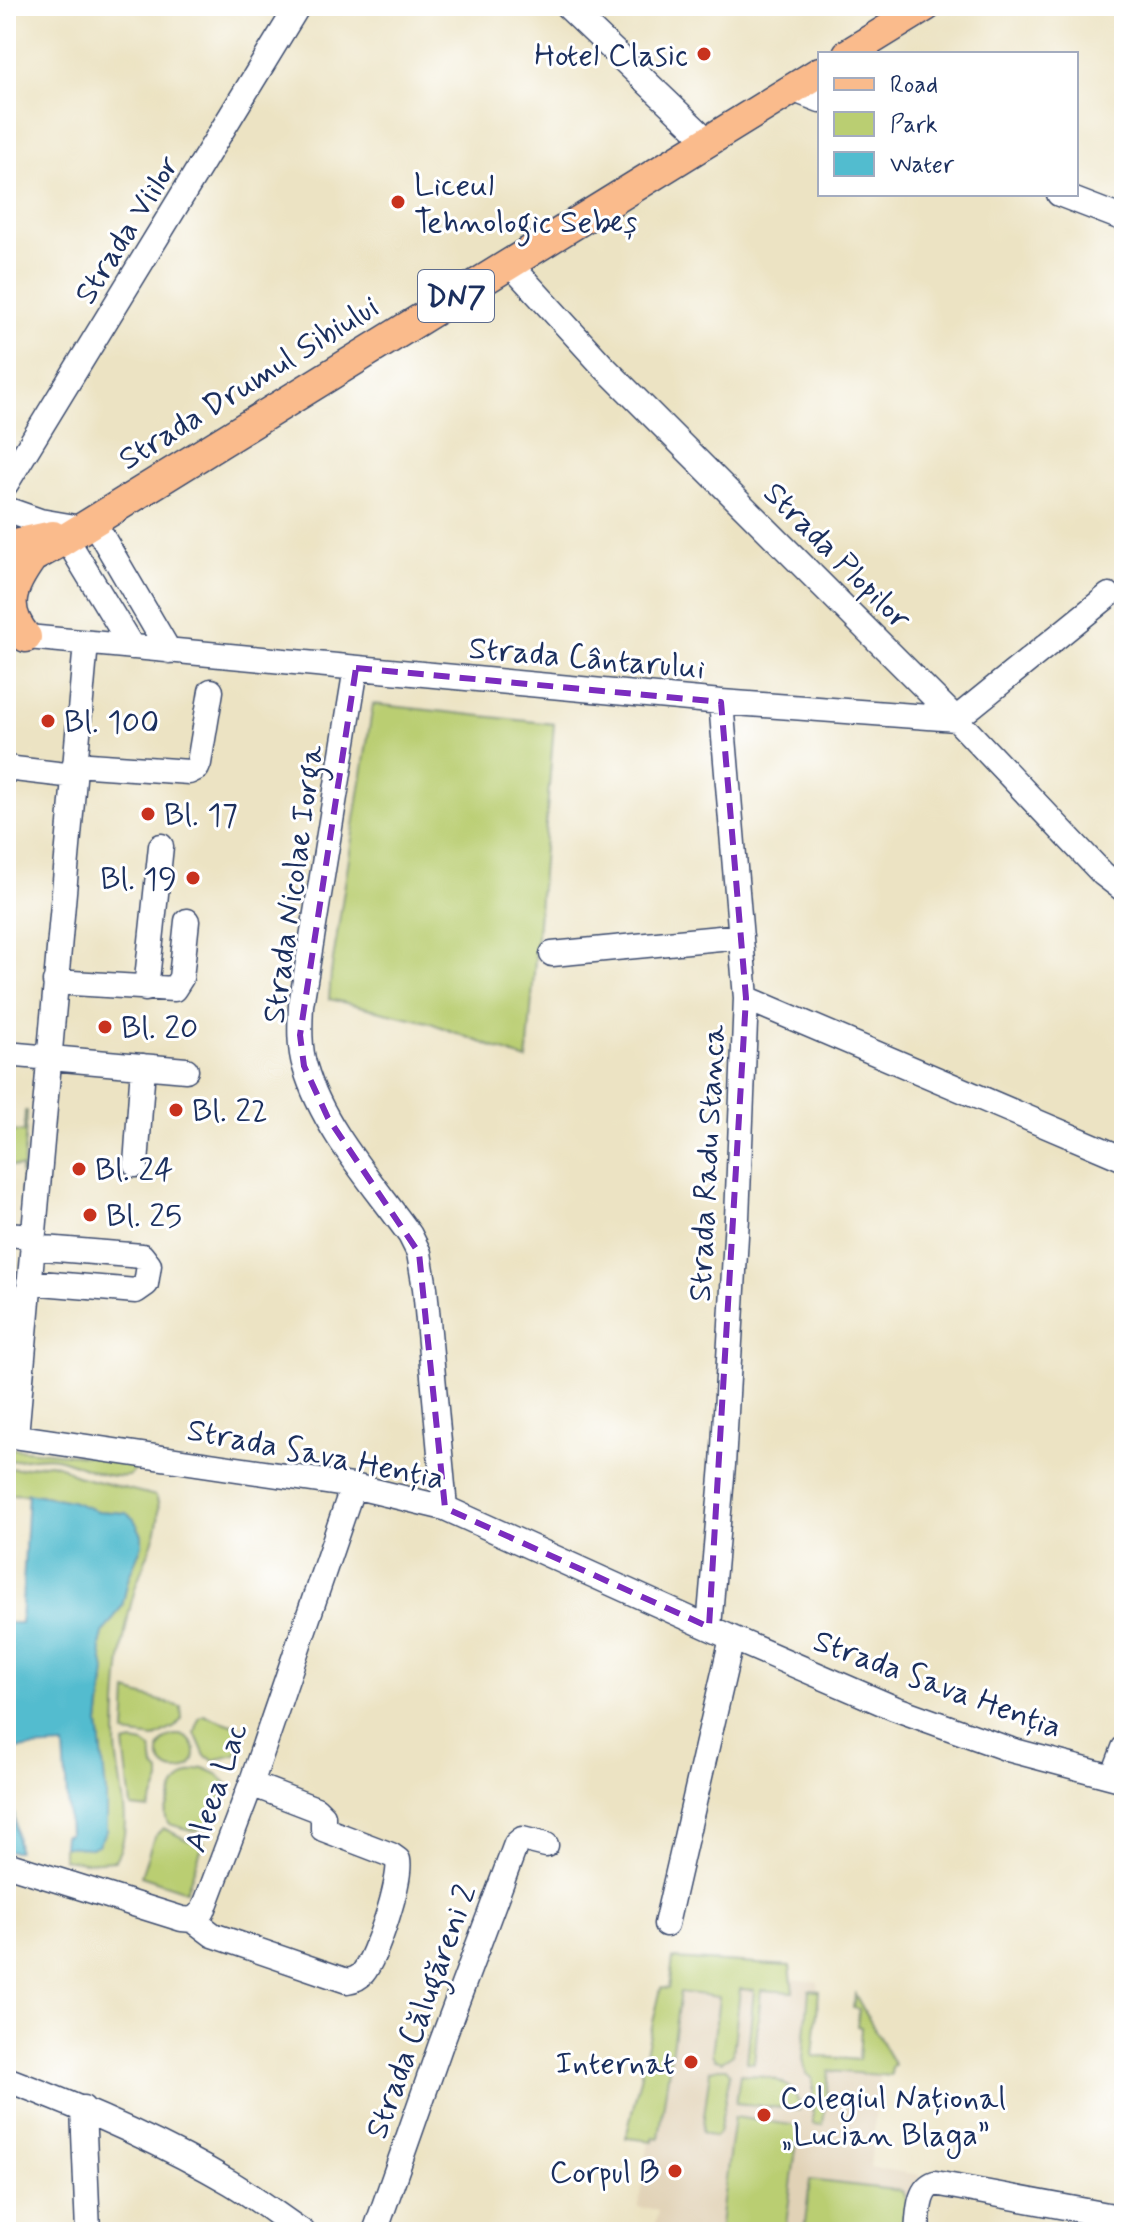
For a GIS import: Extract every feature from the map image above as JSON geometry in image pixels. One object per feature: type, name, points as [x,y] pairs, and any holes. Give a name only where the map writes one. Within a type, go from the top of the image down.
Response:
[{"type":"main road","points":[[851,52],[926,6]]},
{"type":"main road","name":"Strada Drumul Sibiului","points":[[14,559],[47,538],[81,529],[818,73]]},
{"type":"main road","points":[[14,559],[16,581],[11,599],[14,634]]},
{"type":"street","name":"Strada Viilor","points":[[6,484],[298,6]]},
{"type":"street","points":[[567,6],[708,141]]},
{"type":"street","points":[[792,89],[818,99]]},
{"type":"street","points":[[1064,196],[1124,219]]},
{"type":"street","name":"Strada Plopilor","points":[[509,263],[603,366],[956,719],[1103,874],[1124,890]]},
{"type":"street","points":[[6,509],[40,521],[81,529],[124,573],[169,651]]},
{"type":"street","points":[[81,529],[109,609],[132,647]]},
{"type":"street","points":[[109,609],[124,573]]},
{"type":"street","points":[[956,719],[1109,595]]},
{"type":"street","name":"Strada Cântarului","points":[[14,634],[721,702],[956,719]]},
{"type":"street","points":[[12,1427],[29,1282],[86,643]]},
{"type":"street","name":"Strada Nicolae Iorga","points":[[356,668],[303,990],[300,1035],[304,1066],[328,1118],[410,1235],[419,1253],[427,1301],[445,1508]]},
{"type":"street","points":[[6,768],[189,772],[199,763],[211,691]]},
{"type":"street","name":"Strada Radu Stanca","points":[[709,1627],[723,1465],[746,998],[721,702]]},
{"type":"street","points":[[146,989],[161,846]]},
{"type":"street","points":[[55,982],[168,991],[179,985],[187,921]]},
{"type":"street","points":[[552,954],[741,936]]},
{"type":"street","points":[[746,998],[1124,1159]]},
{"type":"street","points":[[6,1054],[186,1070]]},
{"type":"street","points":[[136,1165],[143,1066]]},
{"type":"street","points":[[6,1234],[32,1242],[142,1256],[149,1265],[146,1284],[136,1291],[29,1282]]},
{"type":"street","name":"Strada Sava Henția","points":[[12,1427],[353,1486],[445,1508],[894,1708],[1011,1750],[1118,1778]]},
{"type":"street","name":"Aleea Lac","points":[[193,1920],[203,1911],[212,1893],[353,1486]]},
{"type":"street","points":[[666,1924],[732,1638]]},
{"type":"street","points":[[1118,1778],[1124,1748]]},
{"type":"street","points":[[6,1864],[163,1914],[193,1920],[213,1935],[347,1981],[356,1979],[368,1964],[397,1886],[398,1860],[323,1829],[323,1816],[316,1809],[251,1784]]},
{"type":"street","name":"Strada Călugăreni 2","points":[[375,2232],[516,1844],[527,1838],[546,1845]]},
{"type":"street","points":[[6,2079],[83,2108],[170,2150],[233,2184],[303,2232]]},
{"type":"street","points":[[83,2108],[88,2232]]},
{"type":"street","points":[[917,2232],[922,2194],[935,2183],[1124,2218]]},
{"type":"highlighted area","points":[[356,668],[721,702],[746,998],[709,1627],[445,1508],[419,1253],[328,1118],[304,1066],[300,1035]]},
{"type":"shaded area","name":"Colegiul Național „Lucian Blaga”","points":[[678,1966],[818,1982],[810,2058],[881,2063],[870,2167],[920,2175],[911,2232],[653,2232],[658,2211],[638,2207]]},
{"type":"green space","points":[[373,704],[554,724],[527,1060],[428,1022],[329,999]]},
{"type":"green space","points":[[25,1111],[21,1198],[21,1167],[6,1165],[6,1131],[24,1132]]},
{"type":"green space","points":[[6,1448],[126,1460],[134,1470],[129,1476],[118,1476],[99,1473],[56,1458],[6,1461]]},
{"type":"green space","points":[[49,1463],[63,1467],[76,1476],[156,1496],[159,1506],[156,1530],[130,1608],[120,1667],[116,1746],[125,1819],[121,1847],[115,1860],[84,1862],[63,1859],[63,1846],[92,1848],[106,1831],[106,1793],[99,1724],[104,1684],[100,1646],[103,1633],[122,1606],[129,1576],[142,1545],[126,1513],[97,1511],[46,1495],[6,1494],[6,1468]]},
{"type":"green space","points":[[127,1691],[181,1707],[182,1719],[175,1727],[154,1738],[125,1734]]},
{"type":"green space","points":[[204,1715],[246,1732],[236,1755],[214,1760],[205,1756],[195,1733],[199,1718]]},
{"type":"green space","points":[[177,1735],[190,1740],[195,1753],[190,1766],[177,1771],[164,1766],[159,1753],[164,1740]]},
{"type":"green space","points":[[124,1744],[144,1744],[152,1750],[154,1767],[160,1773],[149,1809],[131,1807]]},
{"type":"green space","points":[[204,1768],[217,1774],[227,1784],[210,1827],[194,1831],[169,1824],[166,1812],[175,1787],[186,1775]]},
{"type":"green space","points":[[163,1828],[189,1841],[204,1842],[186,1891],[141,1876],[154,1837]]},
{"type":"green space","points":[[673,1959],[790,1966],[793,1992],[761,1990],[754,2063],[747,2062],[754,1990],[740,1989],[733,2054],[722,2061],[712,2054],[719,1997],[680,1992],[659,2138],[653,2137],[653,2141],[626,2138],[661,1988],[669,1989]]},
{"type":"green space","points":[[809,1990],[819,1991],[813,2056],[859,2060],[861,2027],[857,2026],[859,2009],[853,2008],[855,1994],[895,2066],[892,2066],[891,2076],[829,2071],[823,2125],[813,2124],[813,2084],[812,2078],[806,2074],[803,2058]]},
{"type":"green space","points":[[726,2068],[730,2073],[719,2133],[715,2137],[702,2132],[710,2070]]},
{"type":"green space","points":[[740,2074],[770,2078],[786,2085],[793,2091],[800,2110],[736,2103]]},
{"type":"green space","points":[[734,2117],[799,2126],[785,2232],[719,2232]]},
{"type":"green space","points":[[810,2180],[902,2191],[906,2201],[904,2219],[908,2220],[906,2232],[804,2232]]},
{"type":"water","points":[[28,1493],[71,1501],[97,1511],[126,1513],[134,1519],[142,1535],[142,1545],[129,1576],[122,1606],[103,1633],[100,1646],[105,1670],[99,1724],[106,1793],[106,1831],[98,1845],[91,1848],[63,1846],[64,1835],[69,1834],[64,1746],[11,1749],[12,1780],[7,1780],[8,1801],[13,1801],[18,1851],[6,1851],[6,1623],[21,1623]]},
{"type":"place","name":"Hotel Clasic","points":[[704,54]]},
{"type":"place","name":"Liceul Tehnologic Sebeș","points":[[398,202]]},
{"type":"place","name":"Bl. 100","points":[[48,721]]},
{"type":"place","name":"Bl. 17","points":[[148,814]]},
{"type":"place","name":"Bl. 19","points":[[193,878]]},
{"type":"place","name":"Bl. 20","points":[[105,1027]]},
{"type":"place","name":"Bl. 22","points":[[176,1110]]},
{"type":"place","name":"Bl. 24","points":[[79,1169]]},
{"type":"place","name":"Bl. 25","points":[[90,1215]]},
{"type":"place","name":"Internat","points":[[691,2062]]},
{"type":"place","name":"Colegiul Național „Lucian Blaga”","points":[[764,2115]]},
{"type":"place","name":"Corpul B","points":[[675,2171]]}]
